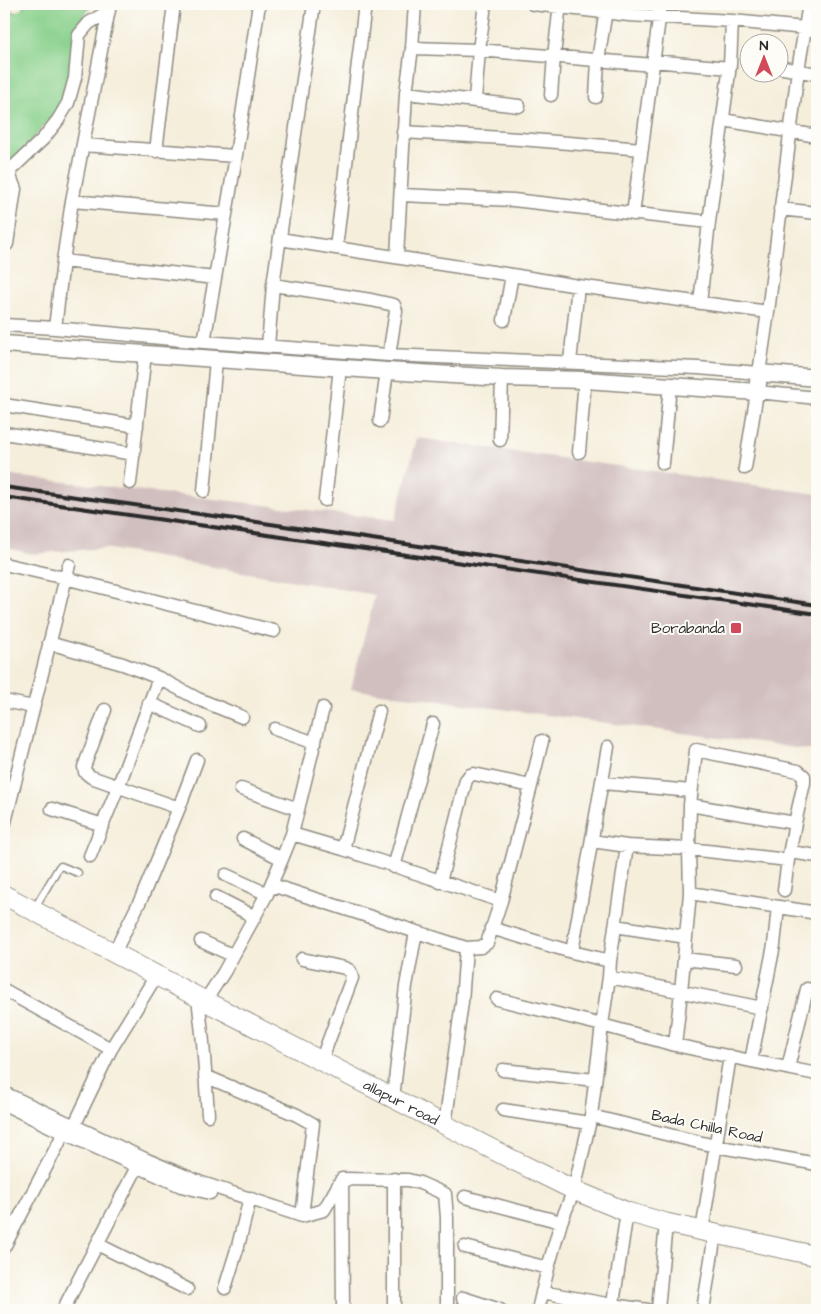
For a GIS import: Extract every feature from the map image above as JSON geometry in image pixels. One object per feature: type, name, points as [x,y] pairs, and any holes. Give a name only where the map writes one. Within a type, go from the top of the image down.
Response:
[{"type":"main road","name":"allapur road","points":[[4,895],[202,1000],[574,1190],[627,1212],[666,1223],[817,1256]]},
{"type":"street","points":[[156,151],[174,4]]},
{"type":"street","points":[[204,342],[236,156],[259,4]]},
{"type":"street","points":[[268,346],[272,285],[314,4]]},
{"type":"street","points":[[336,248],[365,4]]},
{"type":"street","points":[[396,257],[401,195],[403,132],[415,4]]},
{"type":"street","points":[[475,100],[479,50],[486,4]]},
{"type":"street","points":[[533,4],[606,8],[629,14],[661,10],[732,21],[811,30]]},
{"type":"street","points":[[745,468],[768,312],[798,70],[811,30],[809,4]]},
{"type":"street","points":[[552,95],[560,5]]},
{"type":"street","points":[[55,328],[72,202],[109,7]]},
{"type":"street","points":[[7,244],[15,189],[7,173],[43,139],[58,120],[68,102],[75,78],[79,35],[89,23],[109,7]]},
{"type":"street","points":[[596,97],[598,60],[606,8]]},
{"type":"street","points":[[633,214],[661,10]]},
{"type":"street","points":[[700,303],[730,68],[732,21]]},
{"type":"street","points":[[412,48],[479,50],[730,68]]},
{"type":"street","points":[[788,68],[817,74]]},
{"type":"street","points":[[406,93],[520,106]]},
{"type":"street","points":[[723,120],[817,136]]},
{"type":"street","points":[[403,132],[642,149]]},
{"type":"street","points":[[83,145],[236,156]]},
{"type":"street","points":[[401,195],[513,200],[709,222]]},
{"type":"street","points":[[72,202],[226,214]]},
{"type":"street","points":[[780,209],[817,213]]},
{"type":"street","points":[[280,239],[578,286],[768,312]]},
{"type":"street","points":[[63,261],[215,278]]},
{"type":"street","points":[[504,320],[512,275]]},
{"type":"street","points":[[272,285],[394,305],[396,311],[380,421]]},
{"type":"street","points":[[570,362],[578,286]]},
{"type":"street","points":[[4,325],[268,346],[502,378],[670,385],[817,398]]},
{"type":"street","points":[[4,344],[340,368],[388,363],[570,362],[698,368],[817,378]]},
{"type":"street","points":[[130,483],[146,354]]},
{"type":"street","points":[[204,491],[216,360]]},
{"type":"street","points":[[325,500],[340,368]]},
{"type":"street","points":[[500,440],[502,378]]},
{"type":"street","points":[[579,452],[585,380]]},
{"type":"street","points":[[663,464],[670,385]]},
{"type":"street","points":[[4,405],[137,426]]},
{"type":"street","points":[[4,433],[134,454]]},
{"type":"street","points":[[4,564],[274,631]]},
{"type":"street","points":[[4,826],[69,565]]},
{"type":"street","points":[[49,643],[122,664],[159,678],[198,699],[242,717]]},
{"type":"street","points":[[90,856],[159,678]]},
{"type":"street","points":[[4,701],[33,707]]},
{"type":"street","points":[[149,703],[200,726]]},
{"type":"street","points":[[208,1114],[202,1000],[224,972],[270,889],[292,834],[323,708]]},
{"type":"street","points":[[105,710],[84,767],[85,772],[91,777],[179,808]]},
{"type":"street","points":[[343,849],[378,711]]},
{"type":"street","points":[[394,867],[433,724]]},
{"type":"street","points":[[275,729],[315,742]]},
{"type":"street","points":[[226,875],[466,948],[481,947],[487,943],[500,901],[542,741]]},
{"type":"street","points":[[572,952],[608,747]]},
{"type":"street","points":[[675,1045],[690,894],[690,805],[696,750],[798,771],[804,776],[784,890]]},
{"type":"street","points":[[114,953],[142,897],[197,760]]},
{"type":"street","points":[[440,882],[466,780],[470,775],[474,774],[531,786]]},
{"type":"street","points":[[603,783],[691,791]]},
{"type":"street","points":[[241,789],[298,808]]},
{"type":"street","points":[[690,805],[795,823]]},
{"type":"street","points":[[52,809],[103,825]]},
{"type":"street","points":[[292,834],[500,901]]},
{"type":"street","points":[[242,839],[282,859]]},
{"type":"street","points":[[592,841],[627,846],[817,856]]},
{"type":"street","points":[[538,1310],[561,1222],[574,1190],[590,1120],[627,846]]},
{"type":"street","points":[[690,894],[817,914]]},
{"type":"street","points":[[216,897],[255,916]]},
{"type":"street","points":[[751,1061],[774,945],[778,907]]},
{"type":"street","points":[[615,926],[686,938]]},
{"type":"street","points":[[492,928],[572,952],[610,961]]},
{"type":"street","points":[[393,1098],[406,986],[416,932]]},
{"type":"street","points":[[202,941],[232,955]]},
{"type":"street","points":[[445,1125],[462,1002],[466,948]]},
{"type":"street","points":[[684,959],[736,965]]},
{"type":"street","points":[[302,960],[345,968],[350,971],[352,978],[321,1061]]},
{"type":"street","points":[[4,1247],[112,1049],[156,976]]},
{"type":"street","points":[[610,977],[762,1008]]},
{"type":"street","points":[[788,1068],[807,989],[817,992]]},
{"type":"street","points":[[4,990],[112,1049]]},
{"type":"street","points":[[497,999],[675,1045],[817,1074]]},
{"type":"street","points":[[704,1310],[715,1146],[730,1056]]},
{"type":"street","points":[[503,1070],[595,1080]]},
{"type":"street","points":[[205,1076],[297,1115],[313,1124],[302,1216]]},
{"type":"street","points":[[4,1093],[137,1167],[181,1186],[236,1198],[250,1198]]},
{"type":"street","points":[[4,1104],[199,1182],[302,1216],[324,1210],[342,1178]]},
{"type":"street","name":"Bada Chilla Road","points":[[503,1110],[590,1120],[715,1146],[817,1164]]},
{"type":"street","points":[[63,1310],[137,1167]]},
{"type":"street","points":[[342,1178],[408,1180],[445,1194],[448,1218],[446,1310]]},
{"type":"street","points":[[342,1178],[342,1310]]},
{"type":"street","points":[[394,1179],[394,1303]]},
{"type":"street","points":[[465,1197],[561,1222]]},
{"type":"street","points":[[225,1288],[250,1198]]},
{"type":"street","points":[[612,1308],[627,1212]]},
{"type":"street","points":[[658,1310],[666,1223]]},
{"type":"street","points":[[98,1244],[187,1288]]},
{"type":"street","points":[[465,1247],[548,1268]]},
{"type":"street","points":[[542,1292],[612,1308],[648,1310]]},
{"type":"street","points":[[566,1310],[568,1297]]},
{"type":"street","points":[[463,1298],[500,1310]]},
{"type":"lane","points":[[33,910],[59,867],[61,866],[78,873]]},
{"type":"shaded area","points":[[417,438],[817,494],[817,751],[351,689],[375,595],[104,548],[31,554],[4,547],[4,475],[395,520]]},
{"type":"green space","points":[[26,4],[92,4],[75,28],[67,98],[4,172],[4,7],[17,13]]},
{"type":"railway","points":[[4,487],[257,522],[817,605]]},
{"type":"railway","points":[[4,497],[817,614]]},
{"type":"place","name":"Borabanda","points":[[736,628]]}]
